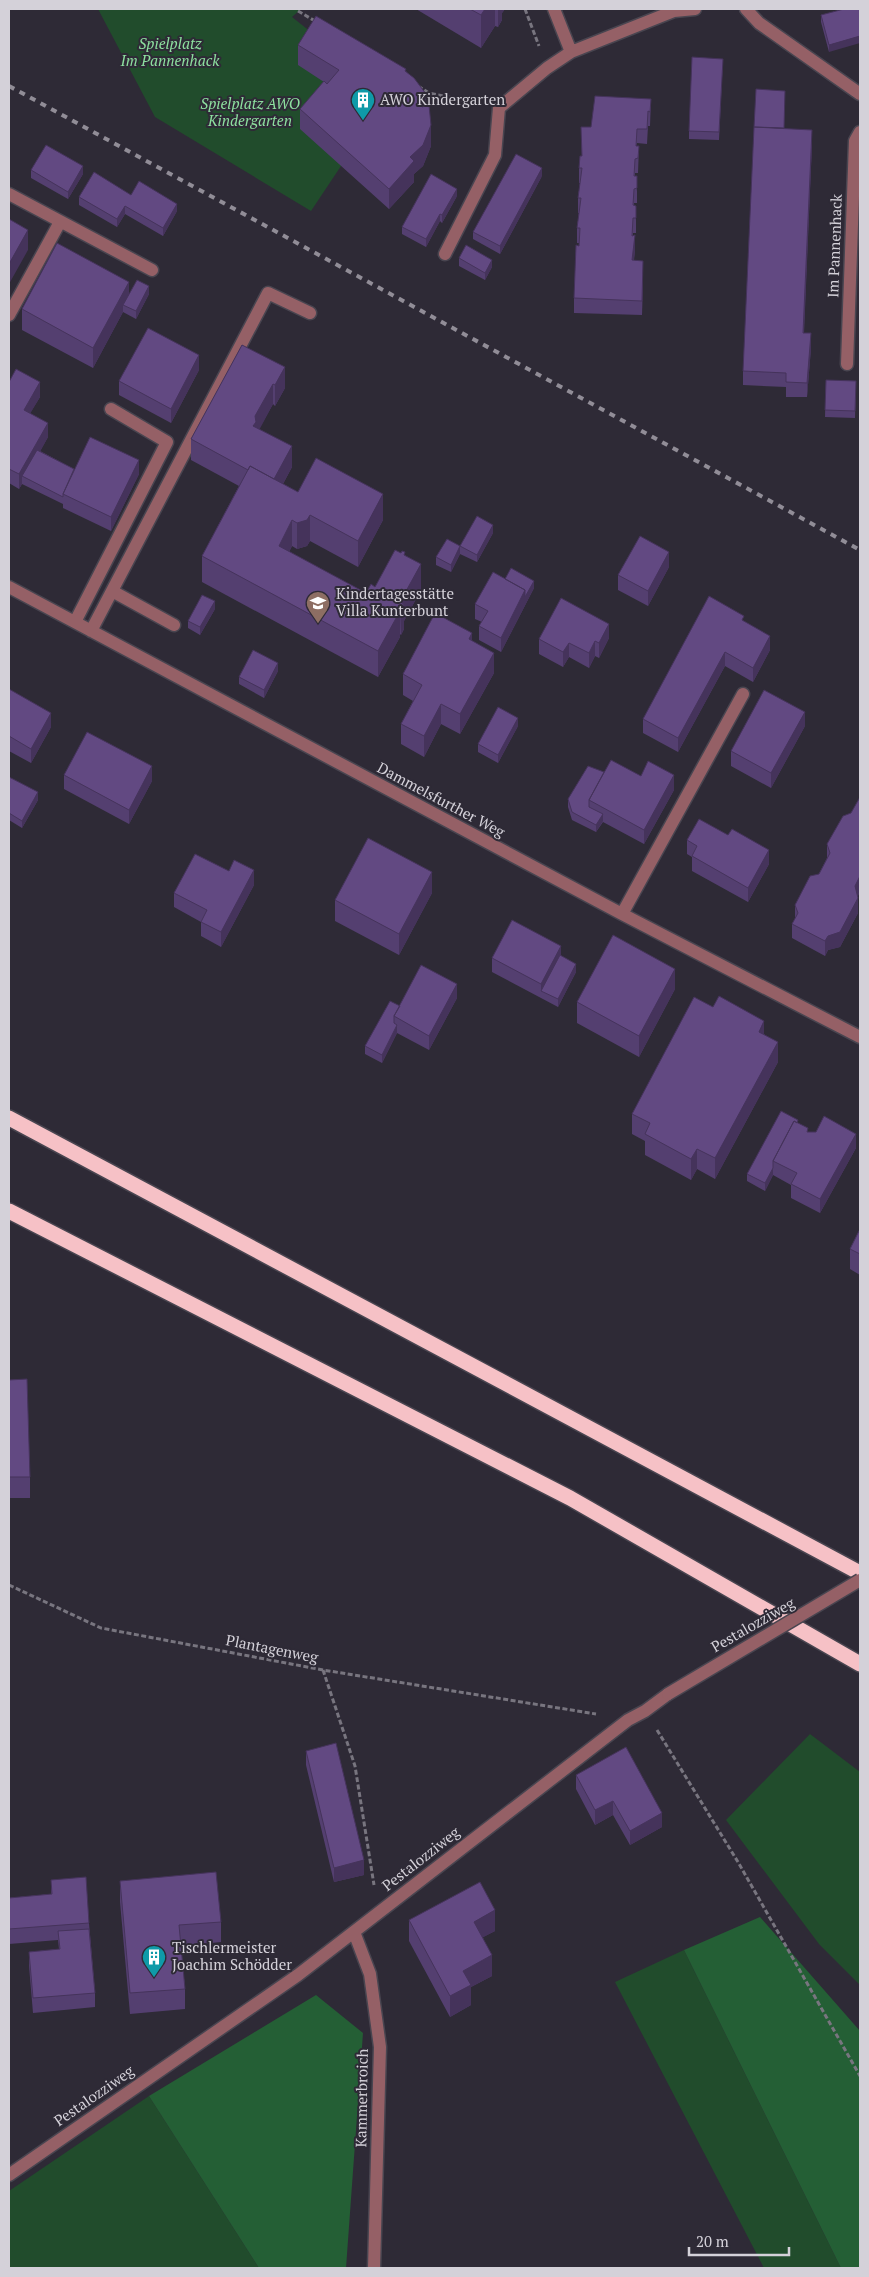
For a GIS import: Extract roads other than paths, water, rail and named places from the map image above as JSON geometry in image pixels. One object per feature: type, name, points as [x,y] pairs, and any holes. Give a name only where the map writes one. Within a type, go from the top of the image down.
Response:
[{"type":"highway","points":[[9,1118],[860,1573]]},
{"type":"highway","points":[[9,1211],[570,1498],[860,1664]]},
{"type":"street","points":[[554,9],[571,52]]},
{"type":"street","points":[[445,254],[496,155],[499,108],[547,68],[571,52],[674,11],[695,9]]},
{"type":"street","points":[[746,9],[759,23],[860,94]]},
{"type":"street","name":"Im Pannenhack","points":[[847,364],[855,141],[860,132]]},
{"type":"street","points":[[9,194],[152,270]]},
{"type":"street","points":[[9,315],[60,222]]},
{"type":"street","points":[[91,631],[268,293],[310,313]]},
{"type":"street","points":[[74,622],[167,442],[112,410]]},
{"type":"street","name":"Dammelsfurther Weg","points":[[9,587],[622,914],[860,1037]]},
{"type":"street","points":[[112,592],[174,625]]},
{"type":"street","points":[[622,914],[743,694]]},
{"type":"street","name":"Pestalozziweg","points":[[9,2175],[298,1975],[628,1720],[668,1694],[860,1580]]},
{"type":"street","name":"Kammerbroich","points":[[354,1932],[370,1974],[380,2047],[374,2268]]},
{"type":"railway","points":[[9,86],[860,550]]},
{"type":"place","name":"AWO Kindergarten","points":[[363,121]]},
{"type":"place","name":"Kindertagesstätte Villa Kunterbunt","points":[[318,624]]},
{"type":"place","name":"Tischlermeister Joachim Schödder","points":[[154,1978]]},
{"type":"park label","name":"Spielplatz Im Pannenhack","points":[[170,52]]},
{"type":"park label","name":"Spielplatz AWO Kindergarten","points":[[250,112]]}]
